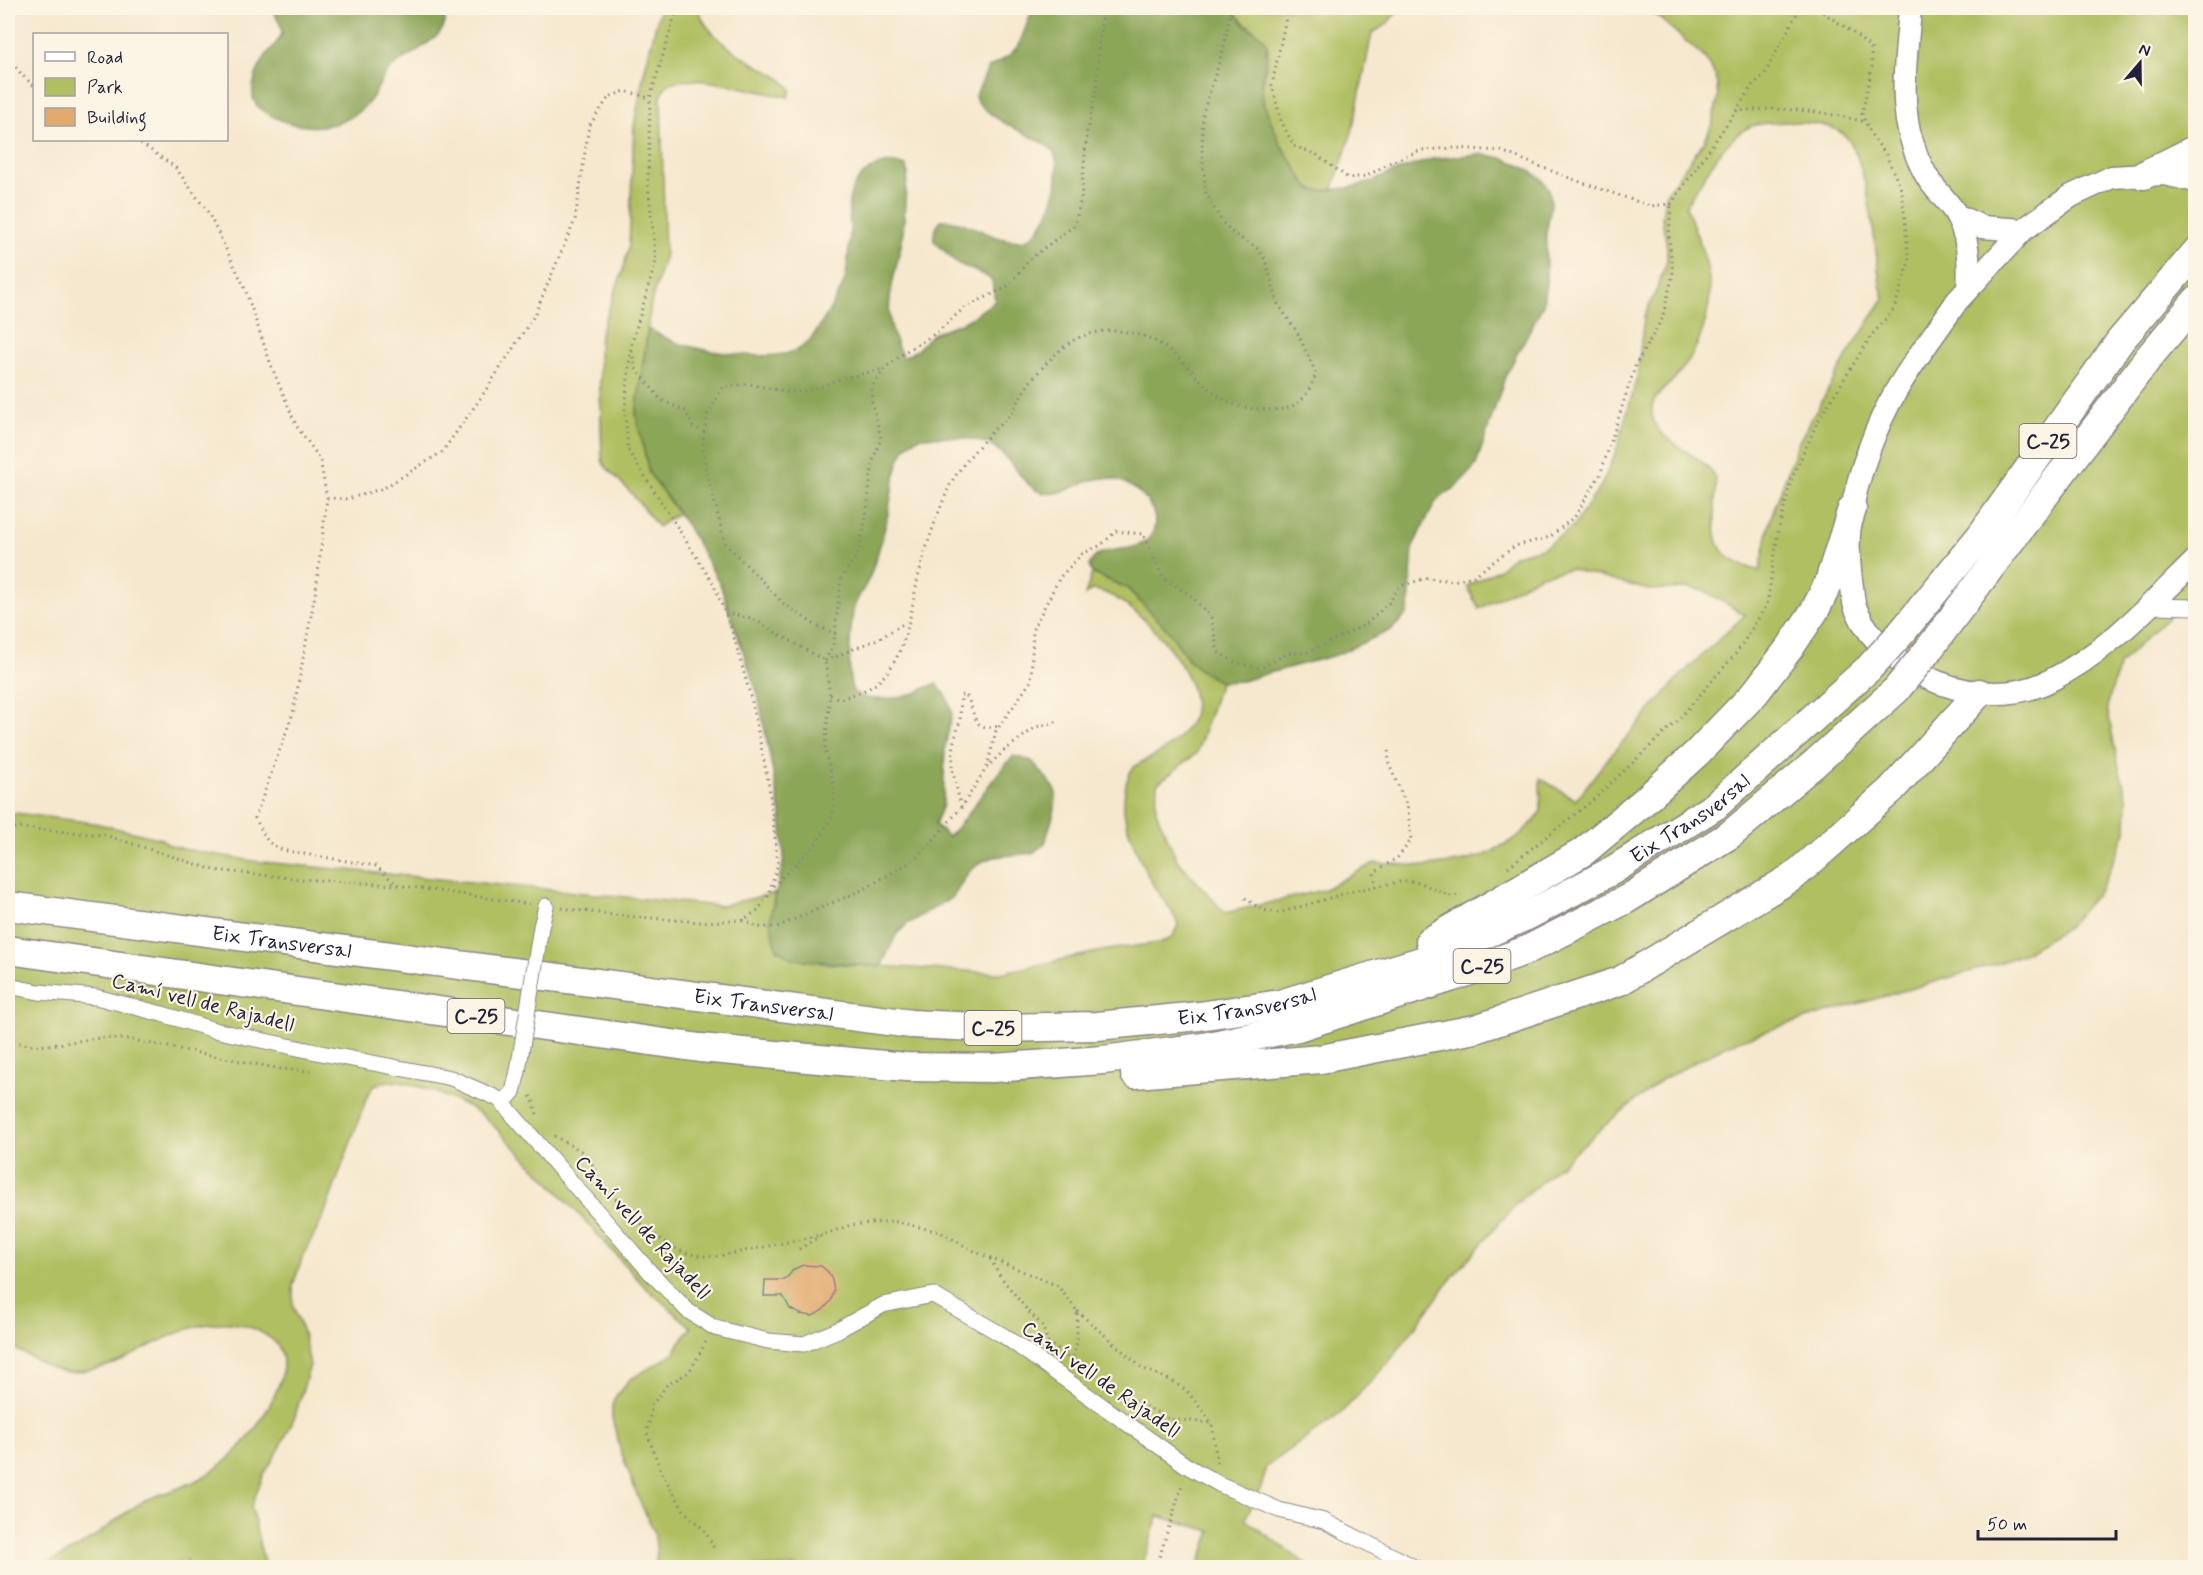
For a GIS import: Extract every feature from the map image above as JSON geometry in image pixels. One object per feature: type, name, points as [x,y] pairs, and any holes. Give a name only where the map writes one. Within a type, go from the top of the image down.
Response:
[{"type":"highway","points":[[2144,175],[2196,149]]},
{"type":"highway","name":"Eix Transversal","points":[[8,906],[911,1024],[1000,1028],[1097,1026],[1199,1016],[1280,1004],[1431,958],[1529,915],[1613,870],[1715,806],[1869,668],[1902,632],[1982,534],[2120,341],[2196,252]]},
{"type":"highway","name":"Eix Transversal","points":[[8,950],[700,1048],[906,1067],[993,1068],[1103,1060],[1204,1047],[1298,1027],[1453,977],[1527,950],[1627,900],[1731,834],[1815,764],[1896,690],[2149,357],[2196,301]]},
{"type":"highway","points":[[1280,1004],[1400,957],[1452,929],[1583,852],[1642,803],[1697,753],[1755,693],[1791,646],[1815,610],[1829,582],[1852,508]]},
{"type":"highway","points":[[993,1068],[1078,1078],[1321,1059],[1475,1029],[1620,981],[1794,876],[1891,790],[1978,693]]},
{"type":"street","points":[[1910,8],[1905,92],[1906,119],[1913,145],[1926,176],[1956,215],[1966,239],[1970,266],[1968,288]]},
{"type":"street","points":[[2196,181],[2164,174],[2112,177],[2081,191],[2023,230],[1968,288],[1895,392],[1868,452],[1852,508],[1847,554],[1855,608],[1872,636],[1908,668],[1945,686],[1978,693],[2004,692],[2048,682],[2093,655],[2150,606],[2196,560]]},
{"type":"street","points":[[1956,215],[1982,228],[2023,230]]},
{"type":"street","points":[[2150,606],[2196,607]]},
{"type":"street","points":[[508,1097],[518,1071],[546,906]]},
{"type":"street","name":"Camí vell de Rajadell","points":[[8,986],[39,992],[96,997],[214,1030],[451,1078],[499,1099],[508,1097],[650,1272],[688,1311],[715,1328],[768,1341],[804,1344],[838,1330],[883,1305],[933,1295],[1004,1335],[1187,1466],[1219,1484],[1279,1510],[1324,1521],[1416,1568]]},
{"type":"path","points":[[677,8],[650,98],[648,183],[656,261],[631,346],[626,410],[628,450],[713,583],[725,613],[752,702],[769,786],[778,864],[768,896],[758,910],[743,920]]},
{"type":"path","points":[[771,888],[816,844],[832,817],[835,791],[825,749],[830,695],[825,661],[836,634],[841,578],[858,554],[866,517],[873,461],[881,438],[872,403],[872,387],[885,368],[908,350],[936,333],[964,308],[1007,287],[1031,258],[1075,225],[1081,198],[1087,132],[1097,87],[1103,8]]},
{"type":"path","points":[[830,695],[840,699],[867,689],[879,681],[893,664],[900,650],[923,560],[952,483],[988,435],[1010,416],[1024,390],[1041,368],[1071,342],[1083,335],[1113,330],[1152,341],[1179,358],[1221,398],[1243,407],[1272,411],[1286,409],[1294,406],[1310,388],[1316,373],[1297,332],[1278,304],[1265,259],[1256,247],[1235,235],[1221,222],[1206,193],[1202,151],[1203,113],[1223,50],[1231,8]]},
{"type":"path","points":[[1288,8],[1272,85],[1281,121],[1294,146],[1317,155],[1348,178],[1367,176],[1391,162],[1422,150],[1455,148],[1501,151],[1650,206],[1671,204]]},
{"type":"path","points":[[987,767],[996,731],[1031,681],[1033,629],[1060,577],[1082,554],[1101,545],[1116,531],[1143,534],[1163,578],[1190,595],[1211,617],[1218,652],[1236,663],[1261,668],[1288,653],[1306,653],[1365,625],[1388,604],[1400,586],[1427,578],[1453,581],[1474,576],[1515,546],[1550,537],[1575,516],[1600,475],[1636,364],[1662,319],[1673,274],[1669,238],[1671,204],[1753,84],[1764,76],[1800,8]]},
{"type":"path","points":[[1506,868],[1593,800],[1679,719],[1737,652],[1767,605],[1778,531],[1792,478],[1818,421],[1871,336],[1894,309],[1909,262],[1902,191],[1886,155],[1870,133],[1862,114],[1872,67],[1871,48],[1851,31],[1816,8]]},
{"type":"path","points":[[8,58],[33,85]]},
{"type":"path","points":[[327,498],[348,499],[384,488],[442,452],[480,399],[534,315],[575,220],[589,126],[609,97],[625,91],[650,98]]},
{"type":"path","points":[[1736,111],[1771,108],[1806,110],[1841,115],[1865,122]]},
{"type":"path","points":[[138,141],[175,166],[209,214],[244,286],[271,365],[297,425],[321,459],[327,498],[316,589],[293,713],[255,818],[268,842],[282,850],[376,866],[397,885]]},
{"type":"path","points":[[631,346],[635,367],[661,400],[686,411],[693,427],[705,432]]},
{"type":"path","points":[[836,634],[814,625],[783,603],[725,543],[705,465],[703,441],[708,414],[723,387],[750,384],[787,392],[808,391],[844,378],[885,368]]},
{"type":"path","points":[[725,613],[751,618],[825,661]]},
{"type":"path","points":[[825,661],[862,647],[908,621]]},
{"type":"path","points":[[961,808],[952,768],[954,741],[960,721],[961,695],[966,695],[978,724],[987,729],[1000,726]]},
{"type":"path","points":[[8,827],[105,835],[214,870],[299,879],[397,885],[613,915],[700,922],[743,920],[758,927],[777,927],[864,889],[916,858],[961,808],[987,767],[1036,727],[1059,721]]},
{"type":"path","points":[[1376,887],[1374,873],[1398,856],[1411,840],[1407,809],[1389,765],[1388,747]]},
{"type":"path","points":[[1245,897],[1262,910],[1279,913],[1353,891],[1404,881],[1421,883],[1448,896],[1467,895]]},
{"type":"path","points":[[8,1038],[25,1044],[62,1044],[102,1038],[127,1039],[291,1070],[310,1071],[321,1053]]},
{"type":"path","points":[[508,1097],[530,1096],[540,1123]]},
{"type":"path","points":[[552,1134],[585,1154],[600,1180],[621,1203],[656,1235],[682,1251],[704,1256],[720,1256],[822,1235]]},
{"type":"path","points":[[799,1248],[822,1235],[851,1224],[893,1221],[940,1232],[989,1257],[1058,1286],[1077,1311],[1142,1368],[1172,1381],[1187,1391],[1212,1423],[1219,1484]]},
{"type":"path","points":[[989,1257],[1000,1276],[1042,1325],[1048,1342],[1080,1367]]},
{"type":"path","points":[[1066,1379],[1077,1342],[1077,1311]]},
{"type":"path","points":[[715,1328],[688,1372],[667,1385],[651,1405],[647,1433],[663,1474],[685,1512],[705,1531],[715,1550]]},
{"type":"path","points":[[1096,1380],[1170,1419],[1212,1423]]},
{"type":"path","points":[[1156,1568],[1187,1466]]},
{"type":"green space","points":[[270,8],[442,8],[445,18],[443,28],[437,36],[388,71],[369,101],[355,114],[329,125],[315,126],[300,125],[273,117],[256,104],[253,92],[258,71],[282,32],[280,22]]},
{"type":"green space","points":[[660,8],[698,8],[706,25],[728,47],[778,77],[791,89],[789,97],[727,84],[693,80],[669,84],[662,92],[665,255],[651,303],[636,415],[649,473],[678,513],[658,527],[602,460],[599,349],[600,334],[623,270],[629,246],[634,127],[643,77]]},
{"type":"green space","points":[[1033,8],[1236,8],[1235,13],[1245,25],[1264,38],[1267,45],[1262,86],[1263,102],[1281,145],[1309,188],[1317,191],[1369,183],[1432,159],[1479,154],[1502,158],[1518,164],[1540,177],[1549,189],[1551,204],[1546,234],[1546,282],[1543,305],[1505,377],[1476,465],[1456,487],[1436,501],[1413,546],[1407,614],[1391,630],[1336,655],[1243,681],[1220,682],[1201,671],[1189,660],[1168,630],[1127,588],[1092,573],[1089,566],[1094,558],[1109,551],[1143,543],[1150,537],[1155,527],[1150,506],[1134,489],[1113,479],[1103,478],[1048,494],[1030,486],[1002,453],[983,442],[964,438],[928,436],[911,442],[905,448],[898,463],[877,557],[868,581],[854,607],[850,654],[852,687],[854,692],[860,696],[884,699],[915,693],[936,684],[946,695],[952,713],[945,747],[943,805],[935,824],[948,837],[965,818],[996,775],[1014,756],[1032,761],[1054,787],[1055,809],[1045,843],[1033,853],[994,857],[981,862],[969,872],[953,897],[907,924],[896,935],[881,967],[793,959],[777,949],[770,920],[784,859],[781,814],[758,695],[720,584],[686,524],[649,473],[636,415],[648,329],[681,344],[725,353],[777,355],[802,347],[820,326],[845,280],[850,239],[849,205],[853,188],[871,169],[888,164],[906,166],[908,174],[902,240],[889,313],[895,341],[903,358],[917,350],[932,334],[968,320],[995,301],[992,281],[957,263],[934,241],[934,235],[941,220],[962,223],[1004,239],[1025,240],[1037,230],[1051,207],[1057,183],[1057,164],[1053,151],[993,115],[975,97],[988,68],[1009,56],[1019,45]]},
{"type":"green space","points":[[1236,8],[1400,8],[1386,25],[1372,33],[1352,132],[1332,191],[1317,191],[1309,188],[1279,143],[1267,116],[1262,92],[1268,47],[1260,35],[1238,17],[1235,13]]},
{"type":"green space","points":[[1648,8],[2195,8],[2195,593],[2119,665],[2107,707],[2127,797],[2126,832],[2102,887],[2068,927],[2023,954],[1993,965],[1781,1026],[1727,1045],[1663,1079],[1610,1121],[1516,1204],[1450,1280],[1389,1362],[1341,1413],[1266,1467],[1262,1485],[1245,1519],[1310,1567],[1198,1567],[1211,1531],[1158,1516],[1142,1567],[655,1567],[657,1554],[654,1531],[639,1500],[620,1449],[612,1418],[612,1406],[616,1396],[629,1380],[675,1353],[679,1343],[691,1327],[645,1287],[554,1187],[487,1119],[467,1106],[437,1093],[406,1084],[383,1082],[371,1089],[367,1097],[323,1218],[303,1256],[293,1285],[293,1305],[303,1333],[310,1365],[295,1416],[280,1448],[264,1474],[251,1507],[265,1567],[188,1567],[186,1560],[165,1568],[38,1567],[79,1547],[142,1502],[197,1480],[220,1466],[240,1448],[257,1427],[274,1396],[282,1375],[283,1365],[278,1346],[270,1338],[252,1328],[234,1323],[198,1326],[162,1340],[121,1361],[95,1369],[74,1372],[57,1370],[8,1346],[8,812],[94,823],[162,839],[167,844],[183,849],[253,861],[719,906],[775,893],[770,920],[821,963],[1000,973],[1107,950],[1159,943],[1172,938],[1178,925],[1171,909],[1150,879],[1135,847],[1125,814],[1125,791],[1127,780],[1134,767],[1169,747],[1184,731],[1192,718],[1194,701],[1189,682],[1178,661],[1145,621],[1108,594],[1092,590],[1085,595],[1092,573],[1127,588],[1168,630],[1189,660],[1201,671],[1220,682],[1197,753],[1157,784],[1156,811],[1177,860],[1225,913],[1323,890],[1374,863],[1427,866],[1484,856],[1516,838],[1534,821],[1541,811],[1540,778],[1576,800],[1605,762],[1682,674],[1745,615],[1705,591],[1690,588],[1649,590],[1570,569],[1541,575],[1479,609],[1467,586],[1498,570],[1515,555],[1542,548],[1572,528],[1601,486],[1616,452],[1637,378],[1644,317],[1667,261],[1662,218],[1665,195],[1705,140],[1712,124],[1718,98],[1716,77],[1705,58]],"holes":[[[1800,123],[1838,130],[1852,145],[1865,182],[1880,285],[1884,298],[1849,353],[1798,443],[1770,520],[1760,571],[1734,561],[1720,548],[1715,528],[1716,487],[1713,474],[1707,466],[1661,433],[1655,424],[1652,408],[1656,398],[1676,377],[1693,353],[1708,311],[1707,267],[1686,206],[1714,161],[1732,139],[1742,131],[1762,124]]]},
{"type":"building","points":[[803,1265],[821,1266],[832,1280],[834,1291],[831,1301],[813,1316],[800,1314],[790,1309],[783,1296],[764,1296],[765,1280],[785,1280],[794,1269]]}]
